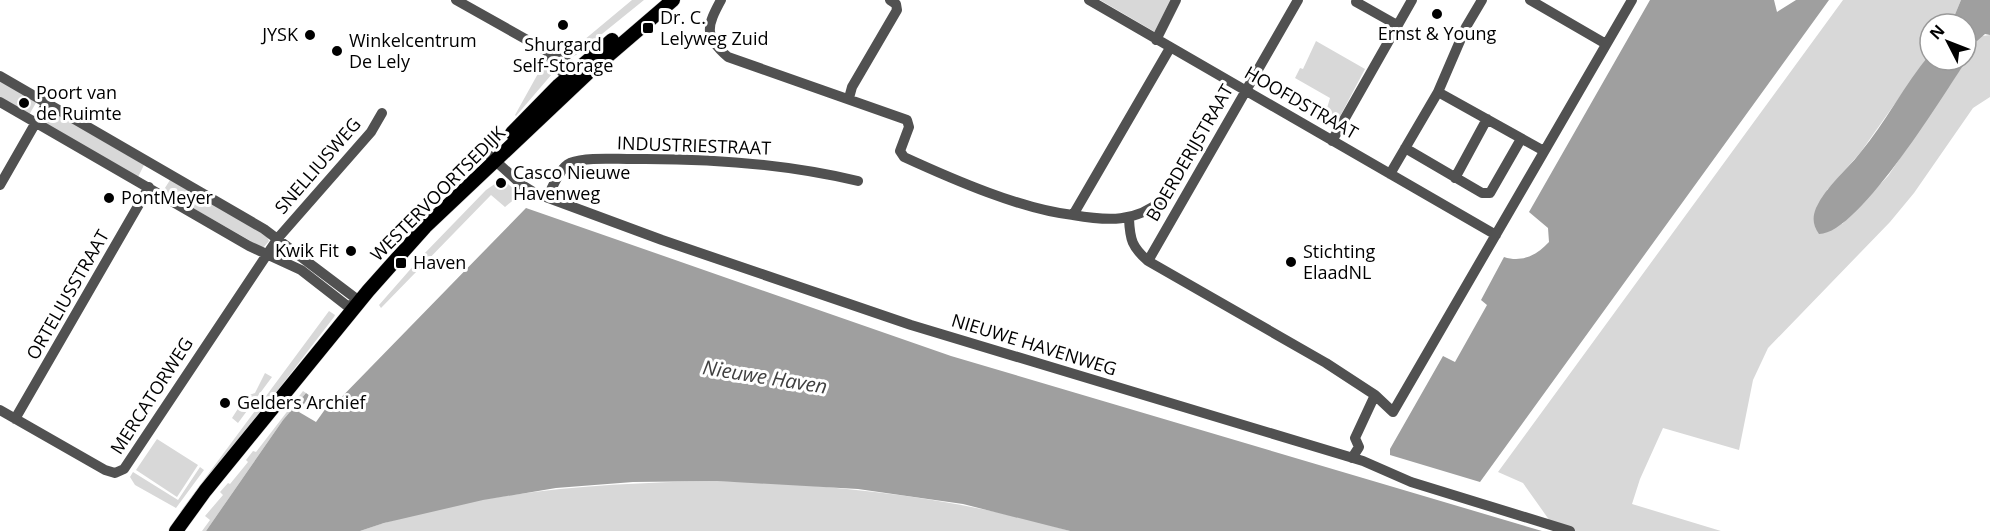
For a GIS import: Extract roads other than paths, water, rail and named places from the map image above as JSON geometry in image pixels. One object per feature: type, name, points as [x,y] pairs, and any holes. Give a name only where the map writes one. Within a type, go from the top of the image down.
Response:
[{"type":"main road","name":"WESTERVOORTSEDIJK","points":[[176,531],[352,303],[425,227],[495,161],[574,77],[661,0]]},
{"type":"main road","name":"WESTERVOORTSEDIJK","points":[[574,77],[673,0]]},
{"type":"street","points":[[456,0],[544,51],[574,77]]},
{"type":"street","points":[[721,0],[709,26],[710,36],[728,57],[849,98],[910,123],[900,151],[904,157],[951,178],[1054,213],[1107,221],[1129,219],[1154,208],[1164,199]]},
{"type":"street","points":[[849,98],[852,87],[897,10],[896,4],[890,0]]},
{"type":"street","name":"HOOFDSTRAAT","points":[[1089,0],[1496,235]]},
{"type":"street","points":[[1156,40],[1176,0]]},
{"type":"street","name":"BOERDERIJSTRAAT","points":[[1148,261],[1298,0]]},
{"type":"street","points":[[1358,0],[1356,2],[1397,26]]},
{"type":"street","points":[[1332,141],[1412,0]]},
{"type":"street","points":[[1390,174],[1438,92],[1466,27],[1482,0]]},
{"type":"street","points":[[1530,0],[1606,44]]},
{"type":"street","points":[[1129,219],[1131,242],[1134,249],[1148,261],[1326,363],[1374,395],[1393,411],[1632,0]]},
{"type":"street","points":[[1073,215],[1170,48]]},
{"type":"street","name":"SNELLIUSWEG","points":[[0,76],[278,238],[352,303]]},
{"type":"street","points":[[1438,92],[1544,151]]},
{"type":"street","points":[[0,102],[267,255],[315,278],[352,303]]},
{"type":"street","points":[[0,185],[47,103]]},
{"type":"street","name":"SNELLIUSWEG","points":[[267,255],[278,238],[371,132],[382,113]]},
{"type":"street","points":[[1455,178],[1487,120]]},
{"type":"street","points":[[1405,148],[1482,193],[1490,193],[1521,139]]},
{"type":"street","name":"INDUSTRIESTRAAT","points":[[547,197],[563,169],[570,163],[612,159],[681,158],[752,163],[858,181]]},
{"type":"street","name":"NIEUWE HAVENWEG","points":[[495,161],[529,190],[662,240],[911,325],[1353,458],[1411,482],[1570,531]]},
{"type":"street","points":[[148,187],[150,164]]},
{"type":"street","points":[[148,187],[167,173]]},
{"type":"street","name":"ORTELIUSSTRAAT","points":[[15,419],[148,187]]},
{"type":"street","name":"MERCATORWEG","points":[[0,410],[105,470],[115,473],[124,470],[267,255]]},
{"type":"street","points":[[1353,458],[1359,447],[1355,438],[1374,395]]},
{"type":"water","points":[[1650,0],[1774,0],[1777,12],[1796,0],[1829,0],[1480,482],[1390,455],[1390,449],[1443,356],[1455,362],[1487,305],[1481,300],[1504,257],[1517,259],[1529,257],[1549,242],[1548,228],[1529,212]]},
{"type":"water","points":[[1961,0],[1990,0],[1990,35],[1985,34],[1978,40],[1978,12],[1956,12]]},
{"type":"water","points":[[1918,70],[1959,72],[1923,127],[1878,187],[1856,211],[1836,228],[1819,234],[1814,218],[1820,200],[1869,141]]},
{"type":"water","name":"Nieuwe Haven","points":[[526,208],[951,356],[1542,531],[1070,531],[963,504],[858,489],[717,481],[633,482],[556,488],[483,500],[384,523],[360,531],[206,531],[283,420],[306,393],[329,410]]},
{"type":"place","name":"Ernst & Young","points":[[1437,14]]},
{"type":"place","name":"Shurgard Self-Storage","points":[[563,25]]},
{"type":"place","name":"Dr. C. Lelyweg Zuid","points":[[648,28]]},
{"type":"place","name":"JYSK","points":[[310,35]]},
{"type":"place","name":"Winkelcentrum De Lely","points":[[337,51]]},
{"type":"place","name":"Poort van de Ruimte","points":[[24,103]]},
{"type":"place","name":"Casco Nieuwe Havenweg","points":[[501,183]]},
{"type":"place","name":"PontMeyer","points":[[109,198]]},
{"type":"place","name":"Kwik Fit","points":[[351,251]]},
{"type":"place","name":"Stichting ElaadNL","points":[[1291,262]]},
{"type":"place","name":"Haven","points":[[401,263]]},
{"type":"place","name":"Gelders Archief","points":[[225,403]]}]
